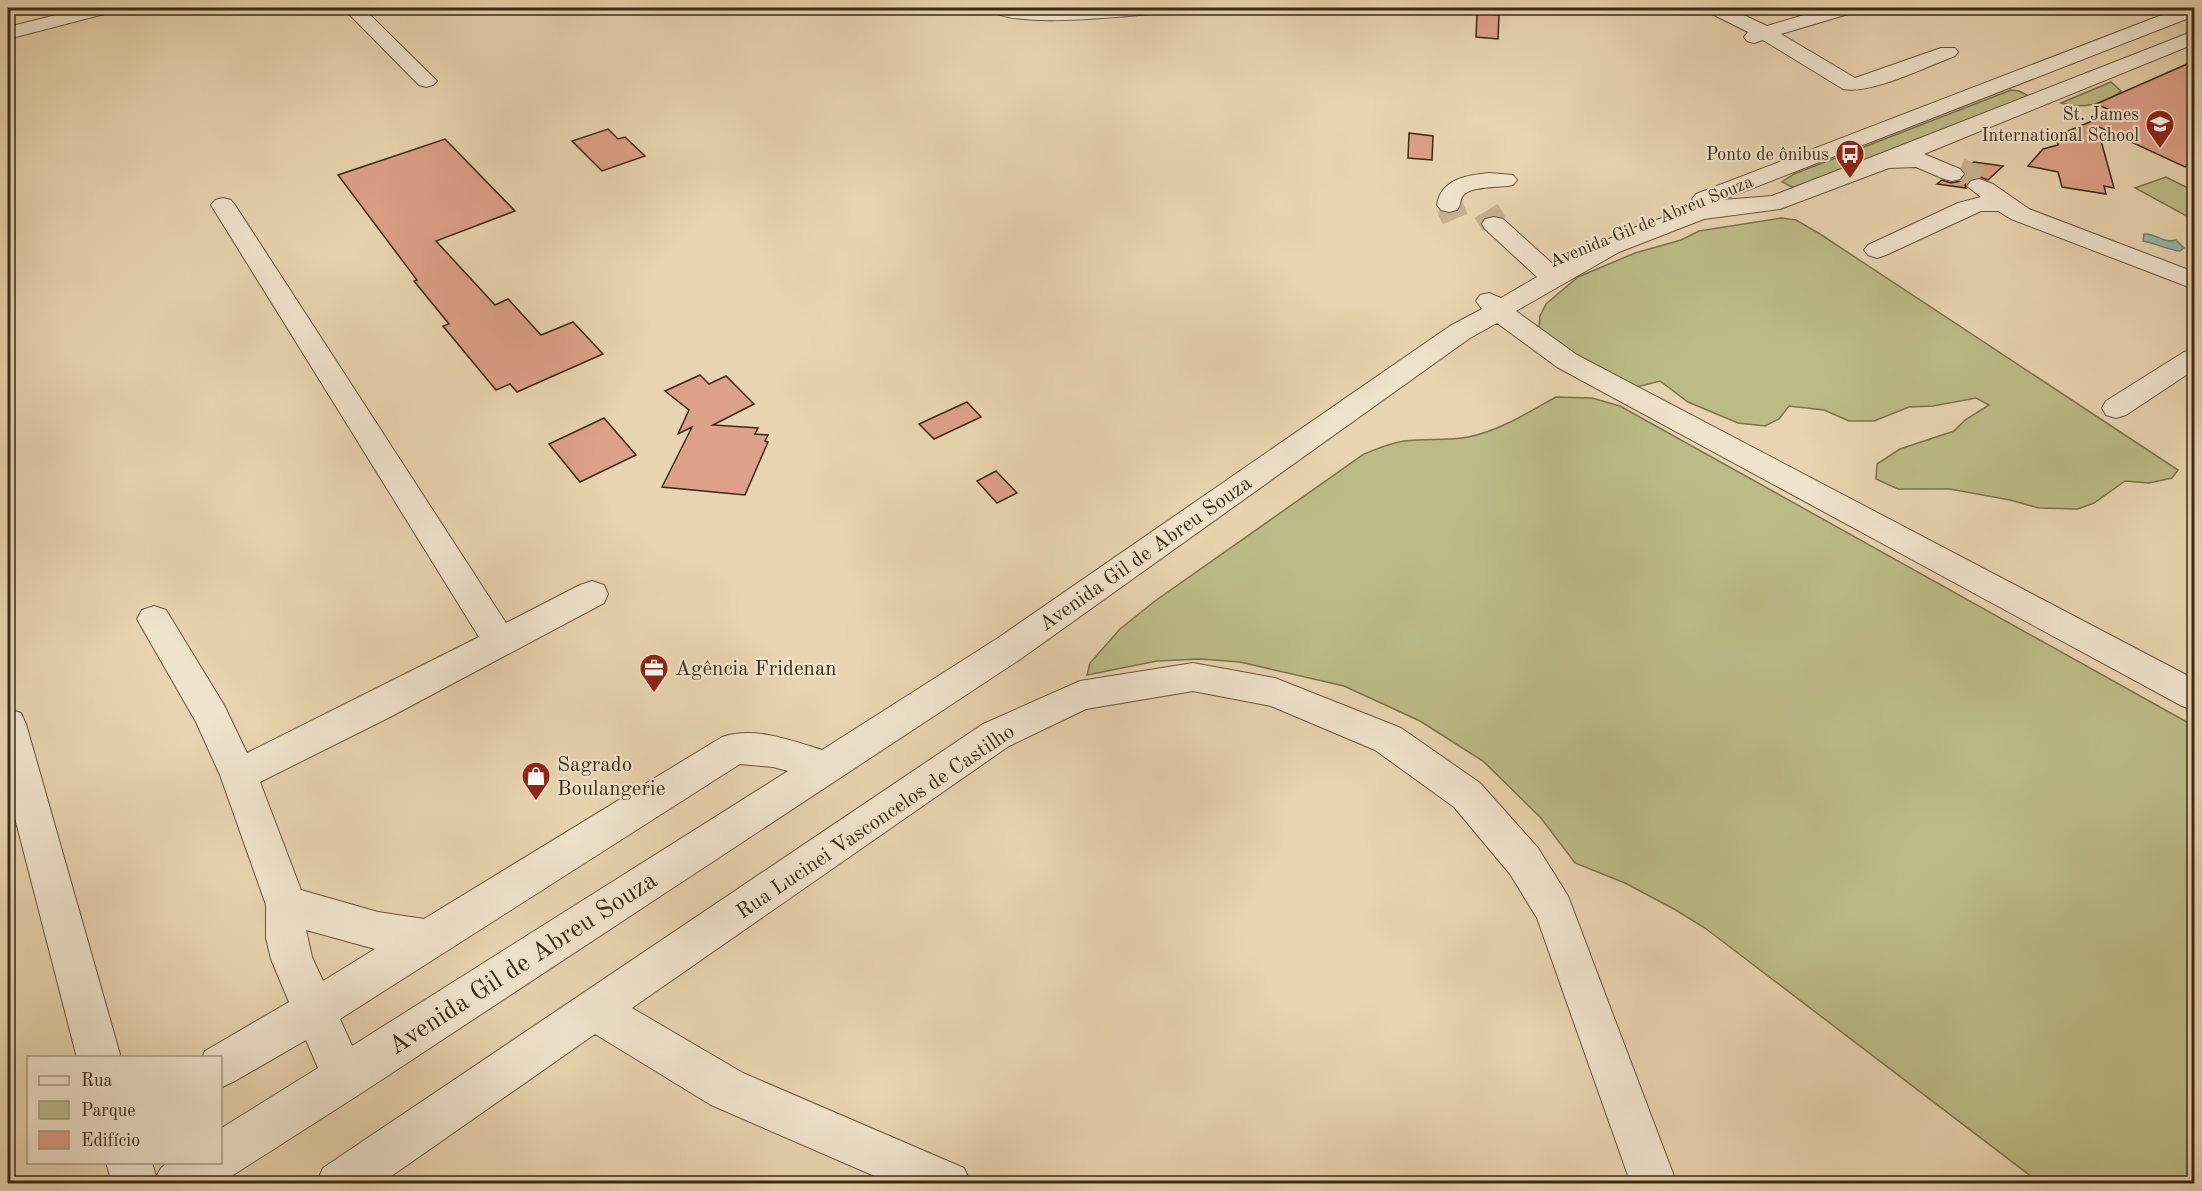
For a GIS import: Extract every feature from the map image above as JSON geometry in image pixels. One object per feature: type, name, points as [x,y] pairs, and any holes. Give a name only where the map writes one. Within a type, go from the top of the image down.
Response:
[{"type":"street","points":[[8,33],[105,8]]},
{"type":"street","points":[[352,8],[426,81]]},
{"type":"street","points":[[1008,11],[1107,12],[1152,8]]},
{"type":"street","points":[[1699,8],[1760,35],[1836,87],[1903,122]]},
{"type":"street","points":[[1715,8],[1851,84],[1861,84],[1948,52]]},
{"type":"street","points":[[1760,35],[1809,18],[1848,8]]},
{"type":"street","name":"Avenida Gil de Abreu Souza","points":[[222,1155],[1010,648],[1545,272],[1614,233],[2194,9]]},
{"type":"street","name":"Avenida Gil de Abreu Souza","points":[[1545,272],[1709,210],[1771,204],[1797,195],[2194,37]]},
{"type":"street","points":[[1876,165],[1919,160],[1956,171],[1940,140]]},
{"type":"street","points":[[1795,164],[1793,170],[1779,177],[1773,185],[1797,195]]},
{"type":"street","points":[[1449,205],[1453,192],[1460,187],[1483,181],[1505,180]]},
{"type":"street","points":[[1983,184],[2020,214],[2194,281]]},
{"type":"street","points":[[1877,250],[1973,206],[2006,204]]},
{"type":"street","points":[[223,205],[501,643]]},
{"type":"street","points":[[1494,224],[1545,272]]},
{"type":"street","points":[[1494,307],[1567,361],[2194,696]]},
{"type":"street","points":[[2116,408],[2194,358]]},
{"type":"street","points":[[239,775],[501,643],[592,594]]},
{"type":"street","points":[[154,619],[211,716],[239,775],[286,905],[286,938],[292,959],[344,1078]]},
{"type":"street","name":"Rua Lucinei Vasconcelos de Castilho","points":[[339,1184],[996,735],[1080,695],[1193,677],[1275,692],[1388,740],[1467,795],[1524,861],[1554,909],[1648,1183]]},
{"type":"street","points":[[8,724],[98,1056]]},
{"type":"street","points":[[222,1065],[314,1011],[735,748],[773,751],[824,766]]},
{"type":"street","points":[[286,905],[378,931],[426,939]]},
{"type":"street","points":[[595,1010],[727,1089],[948,1184]]},
{"type":"street","points":[[130,1164],[135,1184]]},
{"type":"street","points":[[177,1184],[207,1164]]},
{"type":"green space","points":[[2111,82],[2121,91],[2108,100],[2084,106],[2061,103]]},
{"type":"green space","points":[[2011,90],[2029,96],[1794,188],[1782,182],[1794,174]]},
{"type":"green space","points":[[2166,177],[2194,191],[2194,220],[2135,188]]},
{"type":"green space","points":[[1781,218],[1796,220],[1820,234],[2178,470],[2172,478],[2149,483],[2125,481],[2094,503],[2078,509],[2039,508],[1950,489],[1898,489],[1876,479],[1877,464],[1900,449],[1954,431],[1965,420],[1989,405],[1976,398],[1933,406],[1909,407],[1874,421],[1849,421],[1824,410],[1789,406],[1779,419],[1765,426],[1738,423],[1688,402],[1660,381],[1633,388],[1557,346],[1539,328],[1540,316],[1546,304],[1578,277],[1635,253],[1681,240],[1699,231]]},
{"type":"green space","points":[[1556,397],[1592,398],[1620,406],[2194,726],[2194,1183],[2040,1183],[1705,928],[1625,883],[1575,863],[1541,818],[1483,761],[1420,721],[1344,686],[1240,662],[1200,659],[1157,661],[1087,675],[1090,663],[1120,629],[1155,601],[1364,454],[1404,441],[1460,438],[1480,434],[1513,420]]},
{"type":"water","points":[[2144,234],[2167,241],[2176,240],[2184,248],[2180,251],[2143,241]]},
{"type":"building","points":[[1477,13],[1499,15],[1498,39],[1476,37]]},
{"type":"building","name":"St. James International School","points":[[2194,61],[2194,162],[2185,167],[2097,126],[2114,188],[2104,186],[2106,194],[2062,187],[2058,172],[2028,166],[2043,149],[2058,145],[2056,136],[2114,112],[2096,104]]},
{"type":"building","points":[[608,129],[618,139],[625,137],[645,156],[602,171],[572,141]]},
{"type":"building","points":[[1409,133],[1433,136],[1432,160],[1408,158]]},
{"type":"building","points":[[445,139],[515,211],[436,241],[495,305],[508,299],[541,335],[573,322],[603,354],[517,392],[510,384],[496,390],[443,326],[449,324],[414,281],[417,280],[338,175]]},
{"type":"building","points":[[1974,162],[2003,166],[1988,180],[1980,177],[1970,179],[1965,185],[1966,188],[1937,184],[1942,180],[1951,183],[1961,181],[1966,174],[1962,168]]},
{"type":"building","points":[[700,375],[709,384],[726,376],[754,404],[713,425],[758,428],[755,434],[768,435],[765,441],[768,442],[745,495],[662,487],[692,427],[678,434],[689,410],[665,391]]},
{"type":"building","points":[[967,402],[981,417],[934,439],[919,424]]},
{"type":"building","points":[[604,418],[636,455],[580,482],[549,444]]},
{"type":"building","points":[[996,471],[1017,493],[997,503],[977,481]]},
{"type":"tunnel","points":[[1960,169],[1987,181]]},
{"type":"tunnel","points":[[1450,207],[1455,219]]},
{"type":"tunnel","points":[[1486,211],[1494,224]]},
{"type":"place","name":"St. James International School","points":[[2160,150]]},
{"type":"place","name":"Ponto de ônibus","points":[[1850,180]]},
{"type":"place","name":"Agência Fridenan","points":[[654,694]]},
{"type":"place","name":"Sagrado Boulangerie","points":[[536,802]]}]
